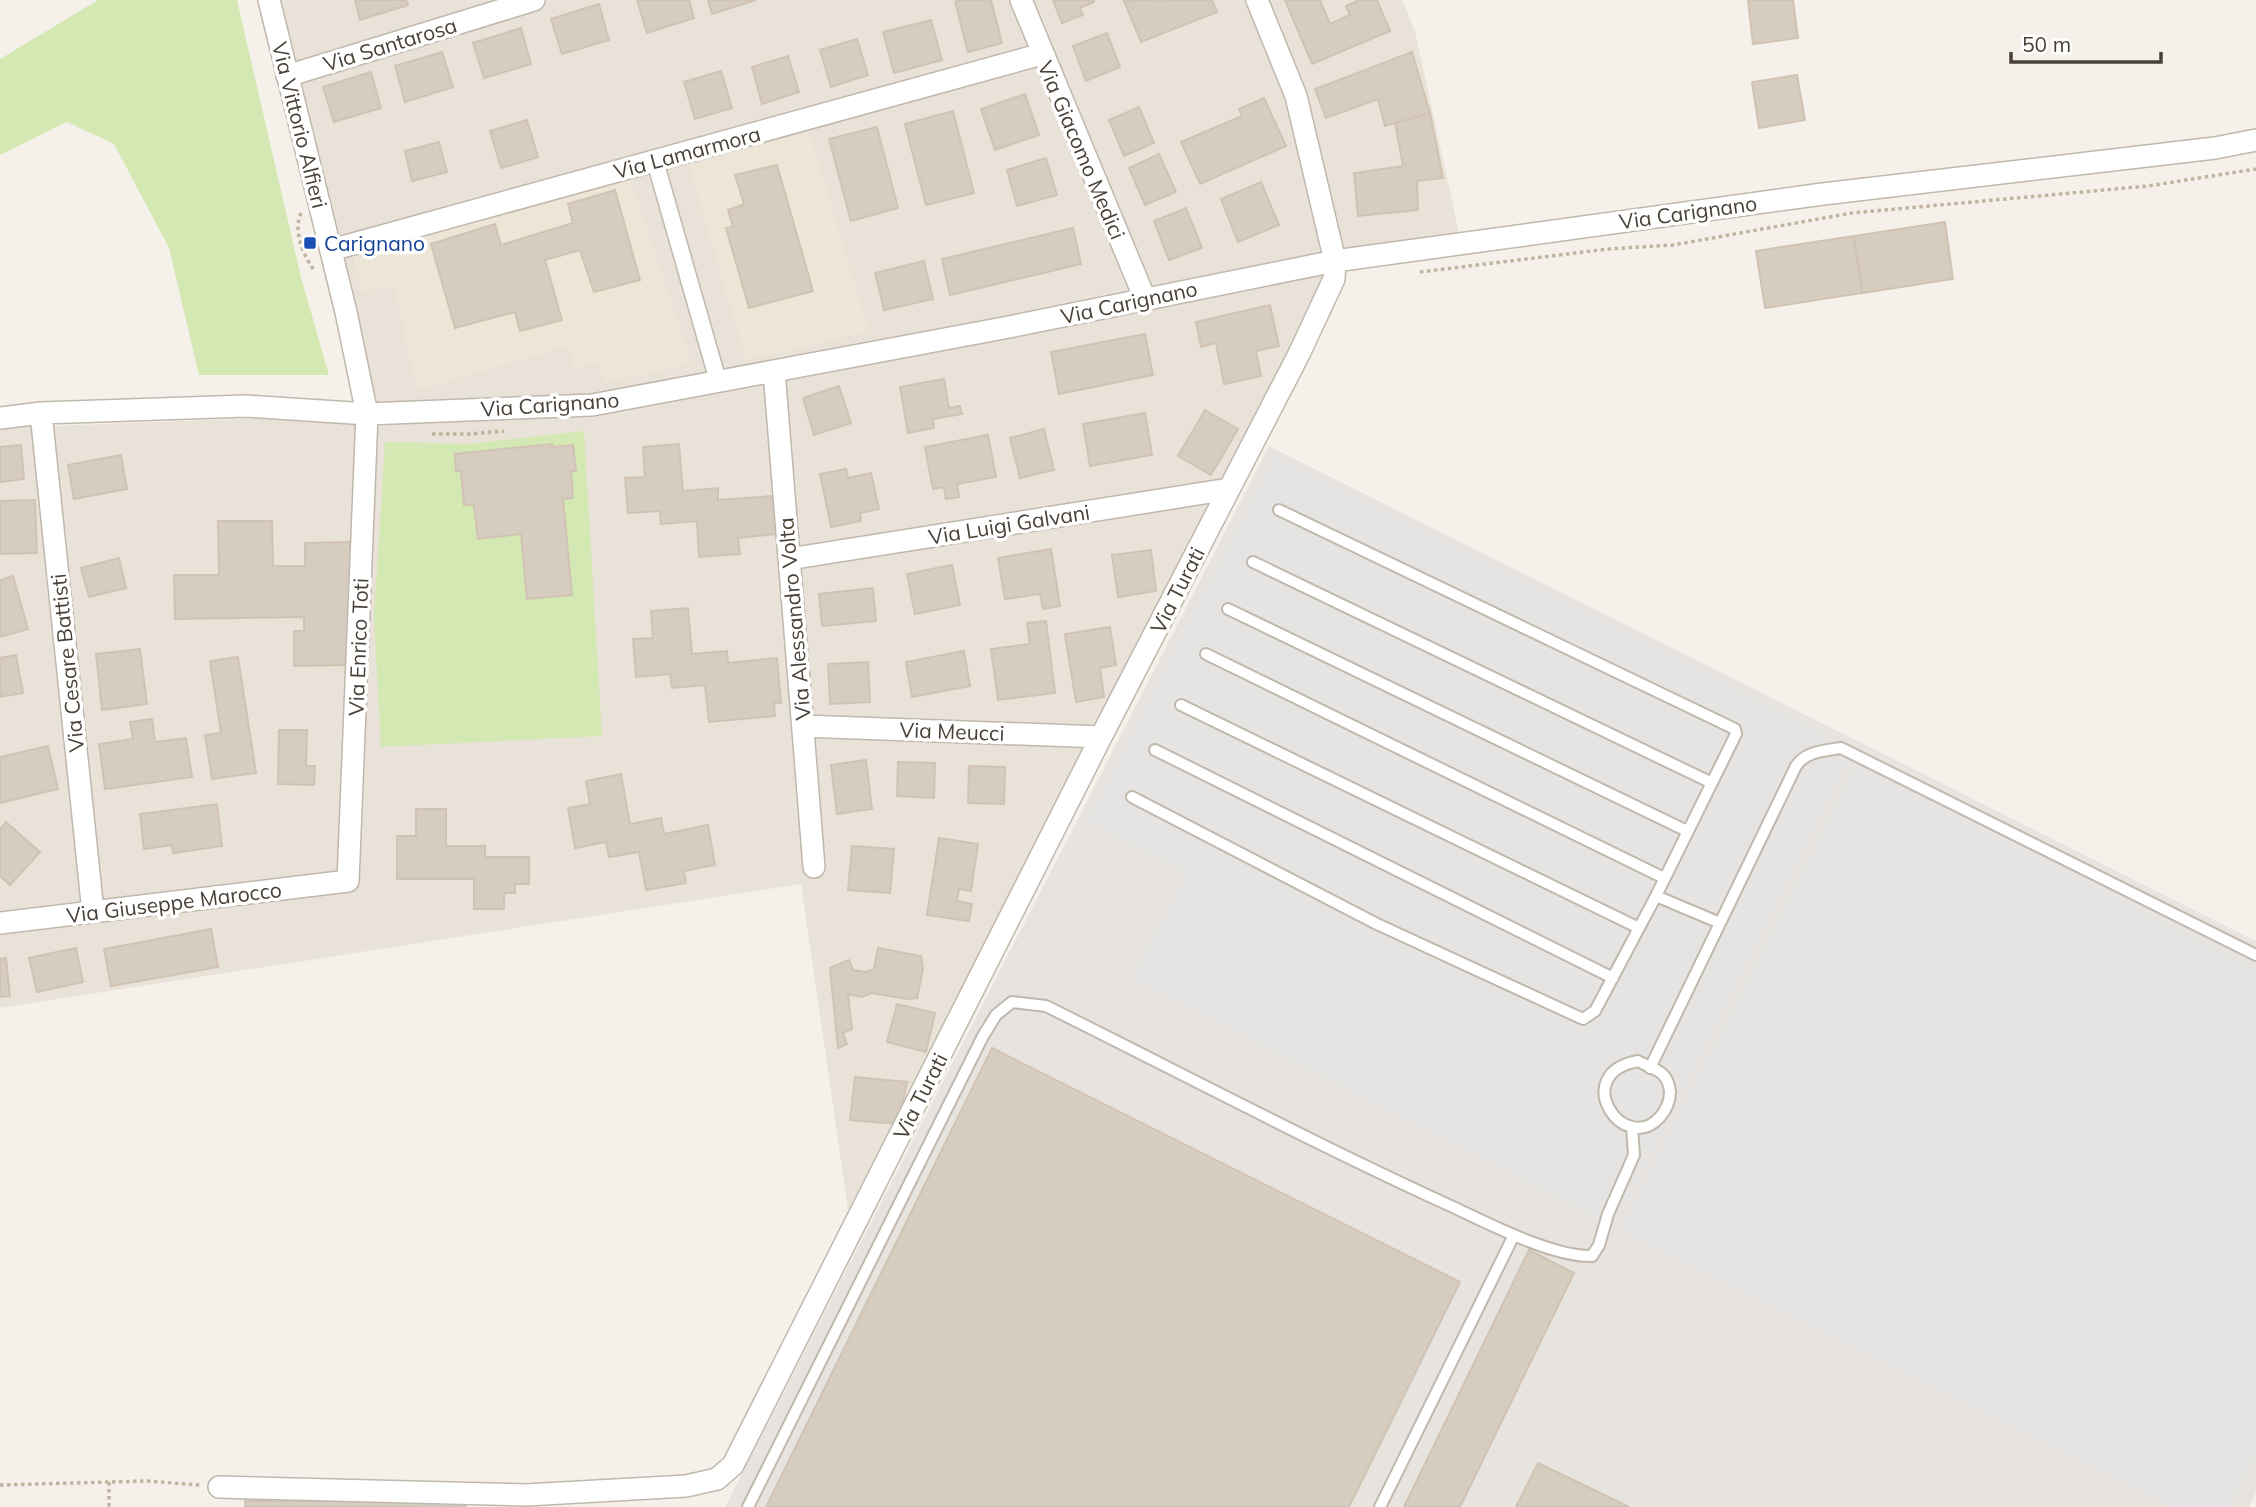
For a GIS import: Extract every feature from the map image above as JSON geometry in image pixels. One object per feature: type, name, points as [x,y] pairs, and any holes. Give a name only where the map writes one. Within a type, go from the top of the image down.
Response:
[{"type":"street","name":"Via Vittorio Alfieri","points":[[269,0],[331,250],[366,414]]},
{"type":"street","name":"Via Santarosa","points":[[287,76],[534,0]]},
{"type":"street","name":"Via Giacomo Medici","points":[[1021,0],[1145,299]]},
{"type":"street","points":[[1257,0],[1296,96],[1335,261]]},
{"type":"street","name":"Via Lamarmora","points":[[331,250],[1042,54]]},
{"type":"street","name":"Via Carignano","points":[[0,418],[41,413],[246,406],[366,414],[592,405],[1009,327],[1335,261],[1823,194],[2215,148],[2256,140]]},
{"type":"street","points":[[655,161],[718,381]]},
{"type":"street","name":"Via Turati","points":[[219,1487],[526,1495],[686,1486],[717,1479],[733,1465],[1101,737],[1299,354],[1334,279],[1335,261]]},
{"type":"street","name":"Via Alessandro Volta","points":[[774,371],[814,867]]},
{"type":"street","name":"Via Cesare Battisti","points":[[41,413],[93,912]]},
{"type":"street","name":"Via Enrico Toti","points":[[348,881],[366,414]]},
{"type":"street","name":"Via Luigi Galvani","points":[[789,559],[1229,489]]},
{"type":"street","name":"Via Meucci","points":[[803,726],[1101,737]]},
{"type":"street","name":"Via Giuseppe Marocco","points":[[0,923],[348,881]]},
{"type":"lane","points":[[1132,797],[1377,924],[1583,1019],[1595,1011],[1656,896],[1736,734],[1735,729],[1279,510]]},
{"type":"lane","points":[[1253,562],[1712,783]]},
{"type":"lane","points":[[1228,609],[1687,831]]},
{"type":"lane","points":[[1206,654],[1664,878]]},
{"type":"lane","points":[[1181,705],[1639,928]]},
{"type":"lane","points":[[1650,1068],[1796,766],[1809,754],[1841,748],[2256,955]]},
{"type":"lane","points":[[1154,750],[1613,978]]},
{"type":"lane","points":[[1656,896],[1720,923]]},
{"type":"lane","points":[[748,1507],[983,1036],[996,1015],[1012,1002],[1046,1006],[1396,1181],[1514,1235],[1578,1256],[1592,1256],[1599,1245],[1608,1214],[1634,1155],[1632,1126]]},
{"type":"lane","points":[[1638,1061],[1650,1068],[1662,1072],[1669,1084],[1670,1097],[1666,1110],[1658,1120],[1646,1126],[1619,1122],[1609,1112],[1604,1098],[1605,1084],[1613,1072],[1624,1063],[1638,1061]]},
{"type":"lane","points":[[1380,1507],[1514,1235]]},
{"type":"path","points":[[1419,272],[1608,249],[1673,245],[1852,213],[2148,186],[2256,169]]},
{"type":"path","points":[[0,1485],[146,1481],[219,1487]]},
{"type":"path","points":[[109,1482],[109,1507]]},
{"type":"shaded area","points":[[275,0],[1402,0],[1415,31],[1459,233],[1334,261],[848,1210],[801,884],[0,1008],[0,428],[366,414]]},
{"type":"shaded area","points":[[809,131],[869,332],[746,360],[689,166]]},
{"type":"shaded area","points":[[630,179],[692,364],[604,383],[597,363],[574,368],[568,346],[417,390],[394,285],[362,292],[353,253]]},
{"type":"shaded area","points":[[1269,446],[2256,941],[2256,1492],[2249,1507],[725,1507]]},
{"type":"shaded area","points":[[1274,454],[1857,748],[1616,1229],[1130,979],[1185,873],[1085,822]]},
{"type":"shaded area","points":[[1854,764],[2256,968],[2256,1458],[2231,1507],[2169,1507],[1619,1231]]},
{"type":"green space","points":[[98,0],[237,0],[301,277],[329,375],[199,375],[169,248],[114,144],[67,122],[0,155],[0,59]]},
{"type":"green space","points":[[584,431],[602,736],[381,747],[374,617],[385,442],[469,444]]},
{"type":"building","points":[[355,0],[406,0],[408,5],[360,20]]},
{"type":"building","points":[[637,0],[689,0],[694,18],[647,33]]},
{"type":"building","points":[[708,0],[756,0],[712,14]]},
{"type":"building","points":[[991,0],[1002,43],[968,52],[955,2]]},
{"type":"building","points":[[1053,0],[1094,2],[1080,8],[1083,15],[1062,23]]},
{"type":"building","points":[[1212,0],[1217,12],[1141,42],[1124,1]]},
{"type":"building","points":[[1285,0],[1320,0],[1330,24],[1350,15],[1346,6],[1359,0],[1377,0],[1390,31],[1312,64]]},
{"type":"building","points":[[1748,0],[1793,0],[1798,38],[1753,44]]},
{"type":"building","points":[[599,4],[609,40],[562,54],[551,19]]},
{"type":"building","points":[[931,20],[942,60],[894,73],[883,32]]},
{"type":"building","points":[[521,28],[531,64],[484,78],[473,43]]},
{"type":"building","points":[[1107,33],[1120,67],[1086,81],[1073,46]]},
{"type":"building","points":[[857,39],[868,75],[831,87],[820,50]]},
{"type":"building","points":[[442,52],[453,87],[405,102],[395,66]]},
{"type":"building","points":[[1412,52],[1430,113],[1385,126],[1378,99],[1326,118],[1315,89]]},
{"type":"building","points":[[788,56],[799,92],[762,104],[752,67]]},
{"type":"building","points":[[721,71],[732,108],[695,119],[684,82]]},
{"type":"building","points":[[371,72],[381,108],[334,122],[323,87]]},
{"type":"building","points":[[1797,75],[1805,120],[1759,128],[1752,82]]},
{"type":"building","points":[[1025,94],[1039,135],[995,150],[981,109]]},
{"type":"building","points":[[1264,98],[1286,146],[1200,184],[1181,142],[1242,116],[1239,109]]},
{"type":"building","points":[[1139,107],[1154,143],[1124,156],[1109,120]]},
{"type":"building","points":[[953,111],[974,193],[926,205],[905,124]]},
{"type":"building","points":[[1430,113],[1443,178],[1417,181],[1418,210],[1358,216],[1354,173],[1403,166],[1395,123]]},
{"type":"building","points":[[527,120],[538,157],[501,168],[490,131]]},
{"type":"building","points":[[877,127],[898,208],[851,221],[829,139]]},
{"type":"building","points":[[439,142],[447,172],[412,181],[405,151]]},
{"type":"building","points":[[1159,154],[1176,192],[1145,205],[1129,168]]},
{"type":"building","points":[[1046,158],[1057,195],[1017,206],[1007,170]]},
{"type":"building","points":[[777,165],[813,291],[749,308],[726,228],[733,227],[728,210],[744,204],[735,175]]},
{"type":"building","points":[[1261,182],[1279,225],[1238,242],[1221,199]]},
{"type":"building","points":[[615,190],[640,280],[594,292],[580,250],[545,260],[562,320],[520,331],[515,312],[455,328],[431,244],[495,224],[501,245],[573,223],[568,204]]},
{"type":"building","points":[[1186,208],[1202,248],[1169,260],[1154,221]]},
{"type":"building","points":[[1945,222],[1953,279],[1862,293],[1854,236]]},
{"type":"building","points":[[1073,228],[1081,264],[950,295],[942,259]]},
{"type":"building","points":[[1854,236],[1862,293],[1765,308],[1756,251]]},
{"type":"building","points":[[924,261],[933,299],[884,310],[875,273]]},
{"type":"building","points":[[1270,305],[1279,346],[1256,351],[1261,376],[1224,384],[1216,343],[1201,347],[1196,322]]},
{"type":"building","points":[[1145,334],[1153,375],[1059,394],[1051,352]]},
{"type":"building","points":[[944,379],[949,408],[960,406],[962,414],[933,419],[934,428],[908,433],[900,387]]},
{"type":"building","points":[[839,386],[851,423],[814,435],[803,398]]},
{"type":"building","points":[[1205,410],[1238,429],[1211,475],[1178,456]]},
{"type":"building","points":[[1145,413],[1152,455],[1090,466],[1083,424]]},
{"type":"building","points":[[1044,429],[1054,470],[1020,478],[1010,438]]},
{"type":"building","points":[[988,435],[996,477],[957,484],[959,497],[946,499],[944,487],[933,489],[925,447]]},
{"type":"building","points":[[552,444],[552,447],[573,445],[576,471],[571,471],[573,498],[563,499],[572,595],[527,599],[521,534],[478,539],[474,505],[464,505],[461,471],[456,471],[455,454]]},
{"type":"building","points":[[679,444],[683,491],[718,488],[718,500],[773,496],[776,534],[738,538],[740,554],[699,557],[697,521],[661,524],[660,511],[628,513],[625,478],[645,477],[643,447]]},
{"type":"building","points":[[21,445],[24,479],[0,482],[0,447]]},
{"type":"building","points":[[121,455],[127,489],[74,499],[68,465]]},
{"type":"building","points":[[846,469],[848,478],[871,473],[879,509],[860,513],[861,521],[831,527],[820,474]]},
{"type":"building","points":[[35,500],[37,553],[0,554],[0,501]]},
{"type":"building","points":[[218,521],[272,521],[273,566],[305,566],[305,543],[350,542],[352,665],[294,666],[294,631],[304,631],[304,617],[175,619],[174,575],[219,575]]},
{"type":"building","points":[[1051,549],[1060,606],[1043,609],[1040,594],[1005,599],[998,558]]},
{"type":"building","points":[[1151,550],[1156,591],[1118,597],[1112,555]]},
{"type":"building","points":[[119,558],[126,588],[89,597],[81,568]]},
{"type":"building","points":[[952,565],[960,605],[915,614],[907,574]]},
{"type":"building","points":[[13,576],[28,629],[0,637],[0,580]]},
{"type":"building","points":[[873,588],[876,621],[822,626],[819,594]]},
{"type":"building","points":[[688,608],[692,654],[727,651],[728,663],[777,658],[781,703],[774,703],[775,716],[709,722],[705,685],[672,688],[670,674],[636,677],[633,639],[653,638],[651,611]]},
{"type":"building","points":[[1046,621],[1055,693],[998,700],[991,649],[1030,644],[1027,623]]},
{"type":"building","points":[[1110,627],[1116,665],[1100,668],[1104,697],[1076,702],[1065,634]]},
{"type":"building","points":[[140,649],[147,704],[102,710],[96,654]]},
{"type":"building","points":[[964,651],[970,686],[912,697],[906,662]]},
{"type":"building","points":[[16,655],[23,693],[0,697],[0,658]]},
{"type":"building","points":[[238,657],[256,773],[212,779],[205,735],[221,733],[210,661]]},
{"type":"building","points":[[868,662],[870,702],[830,704],[828,664]]},
{"type":"building","points":[[152,719],[155,742],[186,738],[192,777],[105,789],[99,744],[133,739],[130,722]]},
{"type":"building","points":[[279,730],[307,730],[306,766],[315,766],[314,785],[278,784]]},
{"type":"building","points":[[48,746],[58,789],[0,803],[0,757]]},
{"type":"building","points":[[866,760],[872,809],[837,814],[831,765]]},
{"type":"building","points":[[898,762],[935,763],[934,798],[897,796]]},
{"type":"building","points":[[969,766],[1005,767],[1004,804],[968,803]]},
{"type":"building","points":[[621,774],[630,824],[661,818],[664,834],[708,825],[715,865],[684,871],[686,883],[646,890],[639,852],[609,857],[606,842],[575,848],[568,808],[590,804],[586,781]]},
{"type":"building","points":[[217,804],[222,846],[173,853],[172,845],[144,849],[140,814]]},
{"type":"building","points":[[416,809],[446,809],[446,846],[485,846],[485,857],[529,857],[529,884],[515,884],[515,893],[504,893],[504,909],[474,909],[474,879],[397,879],[397,836],[416,836]]},
{"type":"building","points":[[6,822],[40,852],[10,885],[0,876],[0,829]]},
{"type":"building","points":[[939,838],[978,844],[971,891],[959,889],[957,901],[972,904],[969,921],[927,915]]},
{"type":"building","points":[[852,846],[894,849],[890,893],[848,890]]},
{"type":"building","points":[[211,929],[218,967],[111,986],[104,949]]},
{"type":"building","points":[[76,948],[83,982],[37,992],[29,958]]},
{"type":"building","points":[[878,948],[921,956],[923,969],[917,998],[871,993],[862,997],[848,994],[852,1029],[843,1033],[847,1044],[838,1048],[830,968],[849,960],[853,970],[866,972],[874,969]]},
{"type":"building","points":[[6,958],[10,996],[0,997],[0,959]]},
{"type":"building","points":[[897,1004],[935,1013],[926,1052],[887,1042]]},
{"type":"building","points":[[992,1048],[1460,1282],[1349,1507],[766,1507]]},
{"type":"building","points":[[855,1077],[907,1082],[898,1124],[850,1120]]},
{"type":"building","points":[[1529,1250],[1574,1273],[1460,1507],[1404,1507]]},
{"type":"building","points":[[1538,1463],[1629,1507],[1516,1507]]},
{"type":"building","points":[[245,1501],[466,1501],[466,1507],[245,1507]]},
{"type":"place","name":"Carignano","points":[[310,243]]}]
